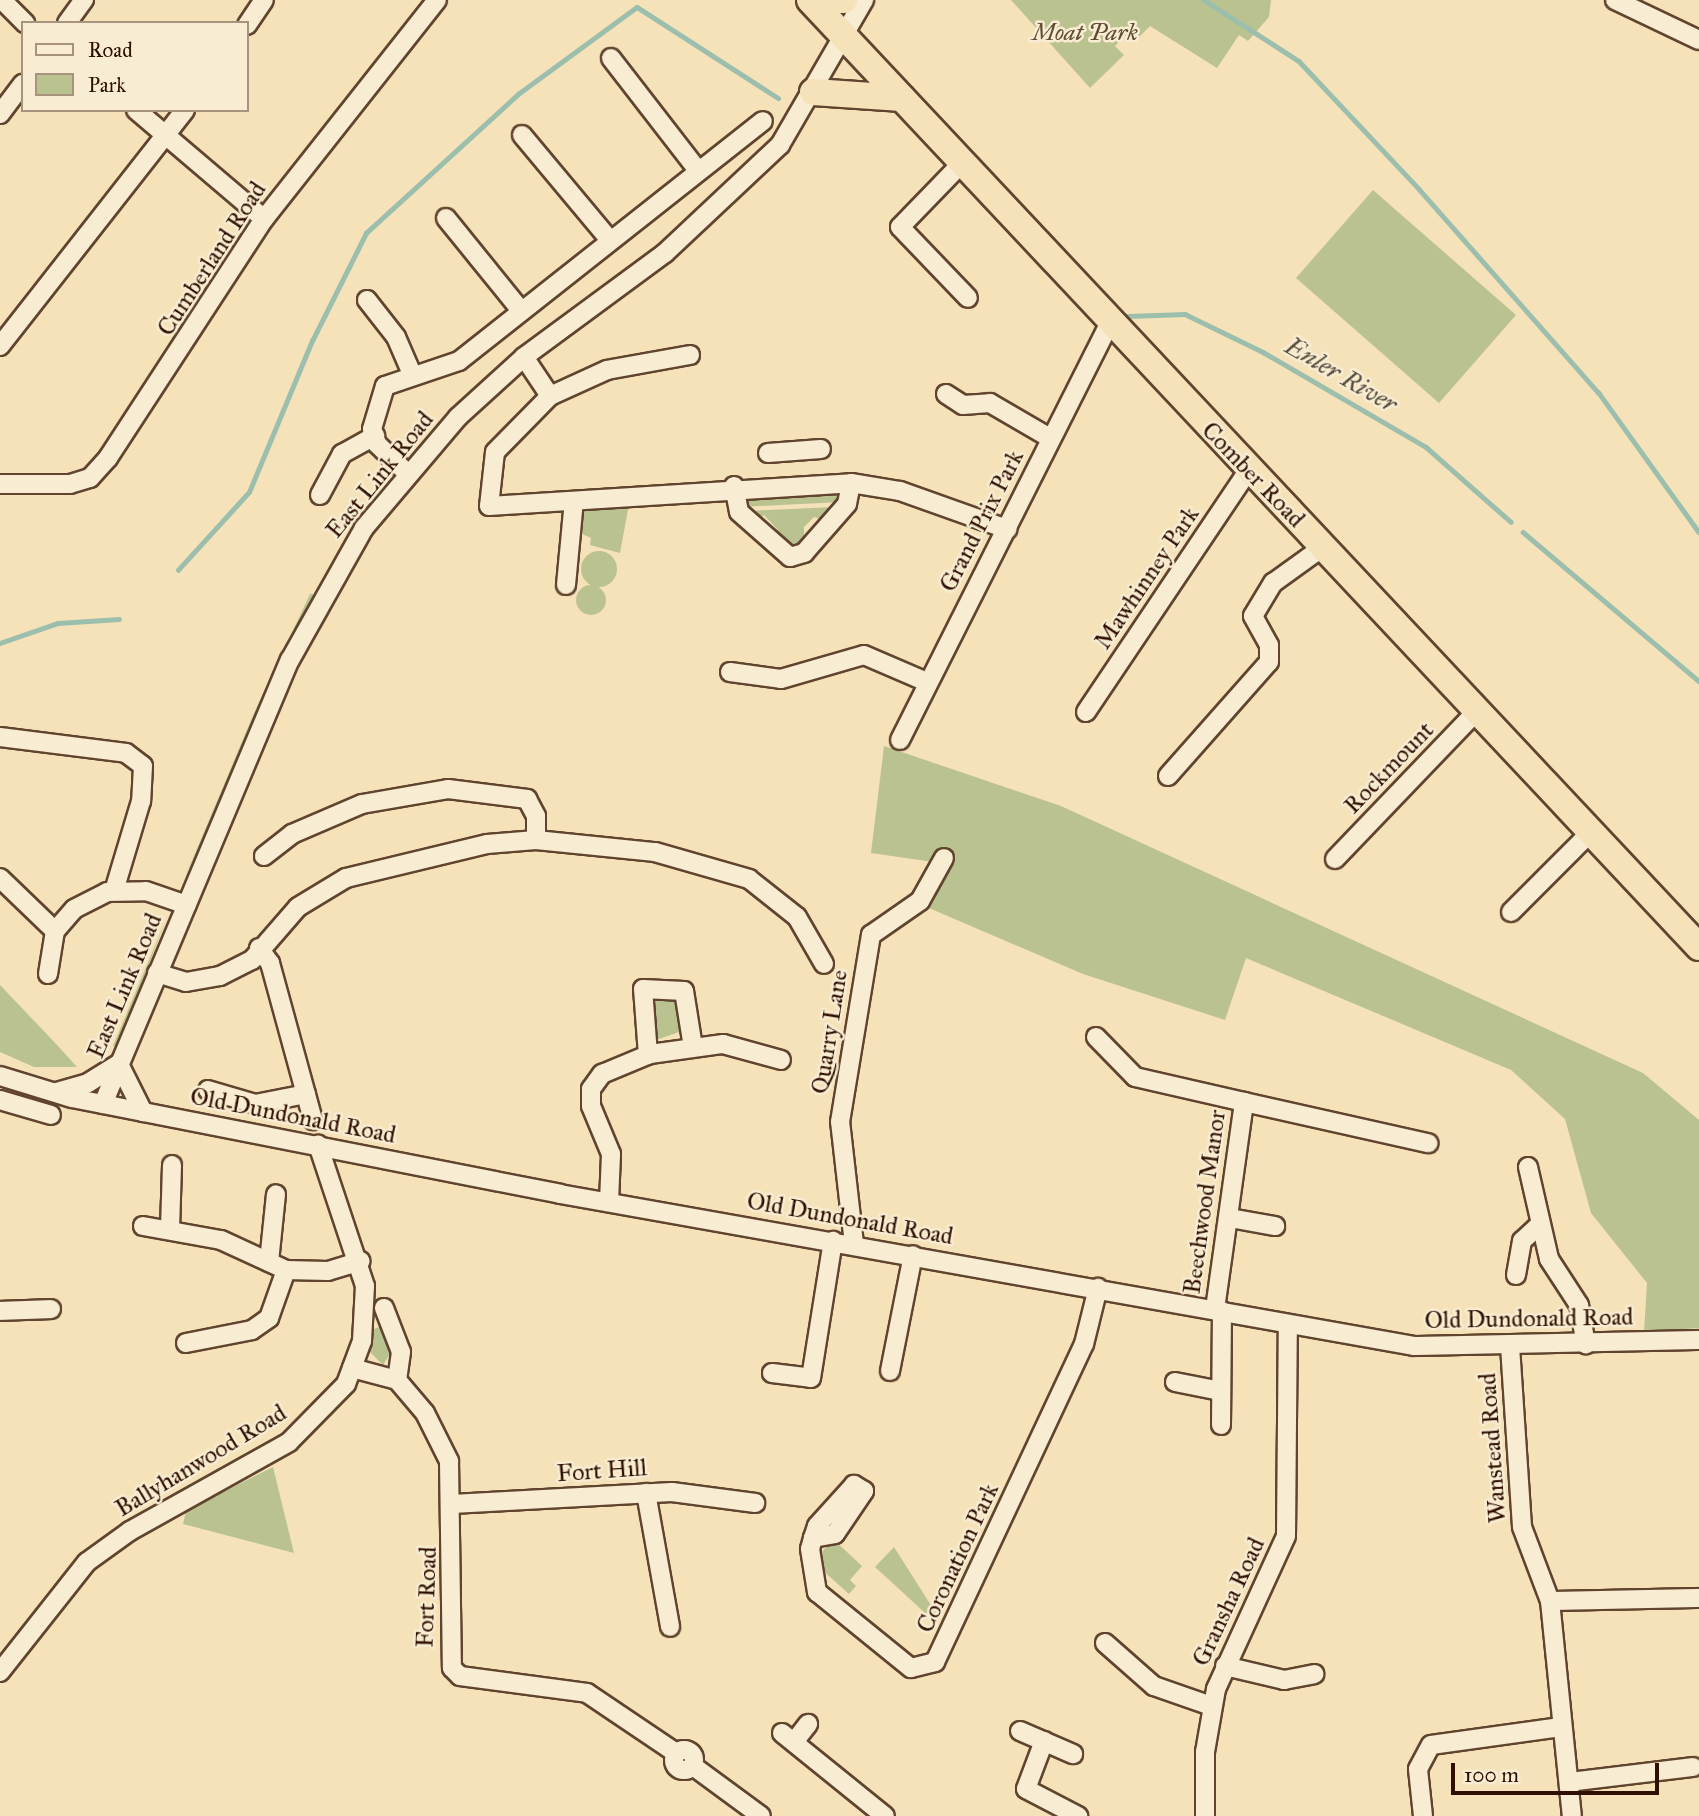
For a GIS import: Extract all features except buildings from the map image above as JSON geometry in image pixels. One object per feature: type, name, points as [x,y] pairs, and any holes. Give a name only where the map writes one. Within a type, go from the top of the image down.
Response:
[{"type":"highway","name":"Comber Road","points":[[810,0],[1109,324],[1324,547],[1699,947]]},
{"type":"highway","points":[[831,0],[844,0]]},
{"type":"highway","points":[[813,92],[902,98]]},
{"type":"street","points":[[2,0],[23,21]]},
{"type":"street","points":[[68,21],[84,0]]},
{"type":"street","points":[[248,24],[264,0]]},
{"type":"street","name":"Cumberland Road","points":[[0,484],[70,484],[90,478],[161,384],[264,219],[437,0]]},
{"type":"street","name":"East Link Road","points":[[103,1104],[312,614],[364,528],[407,473],[524,357],[665,253],[780,145],[846,36],[864,0]]},
{"type":"street","points":[[1615,0],[1699,40]]},
{"type":"street","points":[[611,58],[696,168]]},
{"type":"street","points":[[0,114],[21,88]]},
{"type":"street","points":[[137,112],[264,219]]},
{"type":"street","points":[[0,346],[184,112]]},
{"type":"street","points":[[407,473],[375,436],[375,405],[385,386],[412,374],[459,361],[519,308],[696,168],[763,121]]},
{"type":"street","points":[[522,135],[608,238]]},
{"type":"street","points":[[962,163],[900,227],[968,298]]},
{"type":"street","points":[[446,218],[519,308]]},
{"type":"street","points":[[368,300],[396,337],[412,374]]},
{"type":"street","name":"Grand Prix Park","points":[[900,740],[926,682],[1007,530],[1109,324]]},
{"type":"street","points":[[690,355],[607,370],[550,396],[495,452],[489,506],[574,502],[734,486],[851,483],[900,491],[1007,530]]},
{"type":"street","points":[[524,357],[550,396]]},
{"type":"street","points":[[946,394],[962,405],[989,403],[1051,438]]},
{"type":"street","points":[[320,495],[342,454],[375,436]]},
{"type":"street","points":[[768,453],[821,449]]},
{"type":"street","points":[[791,451],[794,483]]},
{"type":"street","name":"Mawhinney Park","points":[[1086,712],[1248,471]]},
{"type":"street","points":[[734,486],[739,512],[790,557],[804,553],[847,504],[851,483]]},
{"type":"street","points":[[566,585],[574,502]]},
{"type":"street","points":[[1168,776],[1269,662],[1269,645],[1253,616],[1273,583],[1324,547]]},
{"type":"street","points":[[730,672],[781,679],[864,655],[926,682]]},
{"type":"street","name":"Rockmount","points":[[1335,859],[1478,710]]},
{"type":"street","points":[[0,737],[126,753],[143,766],[141,801],[114,891]]},
{"type":"street","points":[[264,856],[292,834],[362,804],[447,789],[527,799],[536,816],[536,841]]},
{"type":"street","points":[[1511,912],[1591,832]]},
{"type":"street","points":[[157,973],[198,982],[252,960],[259,948],[298,907],[346,878],[487,844],[536,841],[655,852],[749,879],[797,917],[824,964]]},
{"type":"street","name":"Quarry Lane","points":[[854,1244],[840,1122],[871,935],[920,901],[944,858]]},
{"type":"street","points":[[0,878],[55,931]]},
{"type":"street","points":[[48,974],[55,931],[74,909],[114,891],[146,891],[187,905]]},
{"type":"street","points":[[259,948],[270,964],[313,1120]]},
{"type":"street","points":[[648,1055],[643,989],[684,991],[693,1047]]},
{"type":"street","name":"Beechwood Manor","points":[[1096,1037],[1107,1055],[1135,1077],[1428,1143]]},
{"type":"street","points":[[609,1202],[611,1154],[594,1121],[592,1089],[602,1074],[648,1055],[723,1044],[781,1060]]},
{"type":"street","points":[[50,1093],[88,1083],[118,1064],[144,1112]]},
{"type":"street","name":"Old Dundonald Road","points":[[0,1076],[50,1093],[103,1104],[609,1202],[1414,1346],[1510,1346],[1699,1339]]},
{"type":"street","points":[[208,1090],[255,1104],[306,1094]]},
{"type":"street","points":[[0,1100],[51,1115]]},
{"type":"street","name":"Beechwood Manor","points":[[1221,1425],[1219,1310],[1244,1102]]},
{"type":"street","name":"Ballyhanwood Road","points":[[0,1672],[87,1562],[130,1531],[289,1442],[324,1413],[352,1368],[365,1309],[360,1261],[318,1145]]},
{"type":"street","points":[[170,1229],[172,1165]]},
{"type":"street","points":[[1528,1167],[1539,1225],[1549,1259],[1579,1306],[1586,1344]]},
{"type":"street","points":[[268,1262],[276,1194]]},
{"type":"street","points":[[1230,1218],[1275,1226]]},
{"type":"street","points":[[1516,1275],[1522,1241],[1539,1225]]},
{"type":"street","points":[[143,1226],[221,1240],[286,1270],[328,1270],[360,1261]]},
{"type":"street","points":[[772,1373],[811,1378],[833,1241]]},
{"type":"street","points":[[890,1371],[913,1255]]},
{"type":"street","points":[[186,1343],[252,1330],[269,1318],[286,1270]]},
{"type":"street","name":"Coronation Park","points":[[813,1538],[817,1592],[911,1668],[935,1662],[1084,1344],[1098,1288]]},
{"type":"street","points":[[352,1368],[397,1380],[401,1352],[384,1308]]},
{"type":"street","points":[[0,1311],[51,1309]]},
{"type":"street","name":"Gransha Road","points":[[1205,1816],[1211,1706],[1286,1536],[1288,1324]]},
{"type":"street","name":"Wanstead Road","points":[[1510,1346],[1522,1527],[1550,1601],[1572,1816]]},
{"type":"street","name":"Fort Road","points":[[397,1380],[425,1413],[449,1461],[453,1504],[452,1668],[460,1676],[587,1693],[676,1753],[680,1769],[693,1766],[761,1816]]},
{"type":"street","points":[[1175,1382],[1221,1391]]},
{"type":"street","points":[[646,1493],[670,1627]]},
{"type":"street","name":"Fort Hill","points":[[453,1504],[646,1493],[754,1503]]},
{"type":"street","points":[[1550,1601],[1699,1598]]},
{"type":"street","points":[[1105,1643],[1154,1686],[1211,1706]]},
{"type":"street","points":[[1226,1667],[1284,1680],[1314,1674]]},
{"type":"street","points":[[808,1724],[788,1738],[885,1816]]},
{"type":"street","points":[[1423,1816],[1418,1769],[1432,1745],[1561,1727]]},
{"type":"street","points":[[1020,1731],[1073,1754]]},
{"type":"street","points":[[1044,1741],[1026,1789],[1078,1816]]},
{"type":"street","points":[[1569,1782],[1693,1767]]},
{"type":"green space","name":"Moat Park","points":[[1011,0],[1271,0],[1269,17],[1248,41],[1239,35],[1217,68],[1150,26],[1137,39],[1129,32],[1115,46],[1124,55],[1090,88]]},
{"type":"green space","points":[[1373,190],[1516,315],[1439,403],[1296,278]]},
{"type":"green space","points":[[842,491],[840,502],[741,507],[740,498]]},
{"type":"green space","points":[[629,504],[620,553],[590,545],[591,538],[580,533],[582,507]]},
{"type":"green space","points":[[836,507],[823,520],[814,517],[804,527],[804,541],[792,549],[772,536],[778,530],[764,515],[757,520],[744,511]]},
{"type":"green space","points":[[599,551],[612,556],[617,569],[612,582],[599,587],[586,582],[581,569],[586,556]]},
{"type":"green space","points":[[591,585],[602,589],[606,600],[602,611],[591,615],[580,611],[576,600],[580,589]]},
{"type":"green space","points":[[310,594],[314,594],[183,882],[254,713]]},
{"type":"green space","points":[[884,746],[1061,806],[1643,1073],[1699,1120],[1699,1328],[1644,1332],[1647,1283],[1591,1213],[1565,1119],[1511,1070],[1246,958],[1225,1020],[1083,974],[922,905],[947,864],[871,853]]},
{"type":"green space","points":[[167,917],[117,1047],[113,1046]]},
{"type":"green space","points":[[0,985],[77,1067],[34,1067],[0,1052]]},
{"type":"green space","points":[[678,997],[682,1031],[656,1040],[650,998]]},
{"type":"green space","points":[[384,1325],[394,1348],[383,1365],[370,1352],[374,1329]]},
{"type":"green space","points":[[273,1467],[294,1553],[183,1524],[186,1511]]},
{"type":"green space","points":[[833,1539],[862,1566],[850,1580],[856,1586],[849,1594],[820,1568],[822,1552]]},
{"type":"green space","points":[[894,1547],[939,1618],[936,1623],[875,1567]]},
{"type":"waterway","points":[[1204,0],[1299,61],[1419,189],[1599,393],[1699,532]]},
{"type":"waterway","points":[[178,570],[249,492],[312,341],[366,233],[518,94],[637,7],[778,98]]},
{"type":"waterway","name":"Enler River","points":[[1127,316],[1185,314],[1263,352],[1426,447],[1511,522]]},
{"type":"waterway","name":"Enler River","points":[[1523,532],[1699,681]]},
{"type":"waterway","points":[[0,643],[58,623],[119,619]]}]
